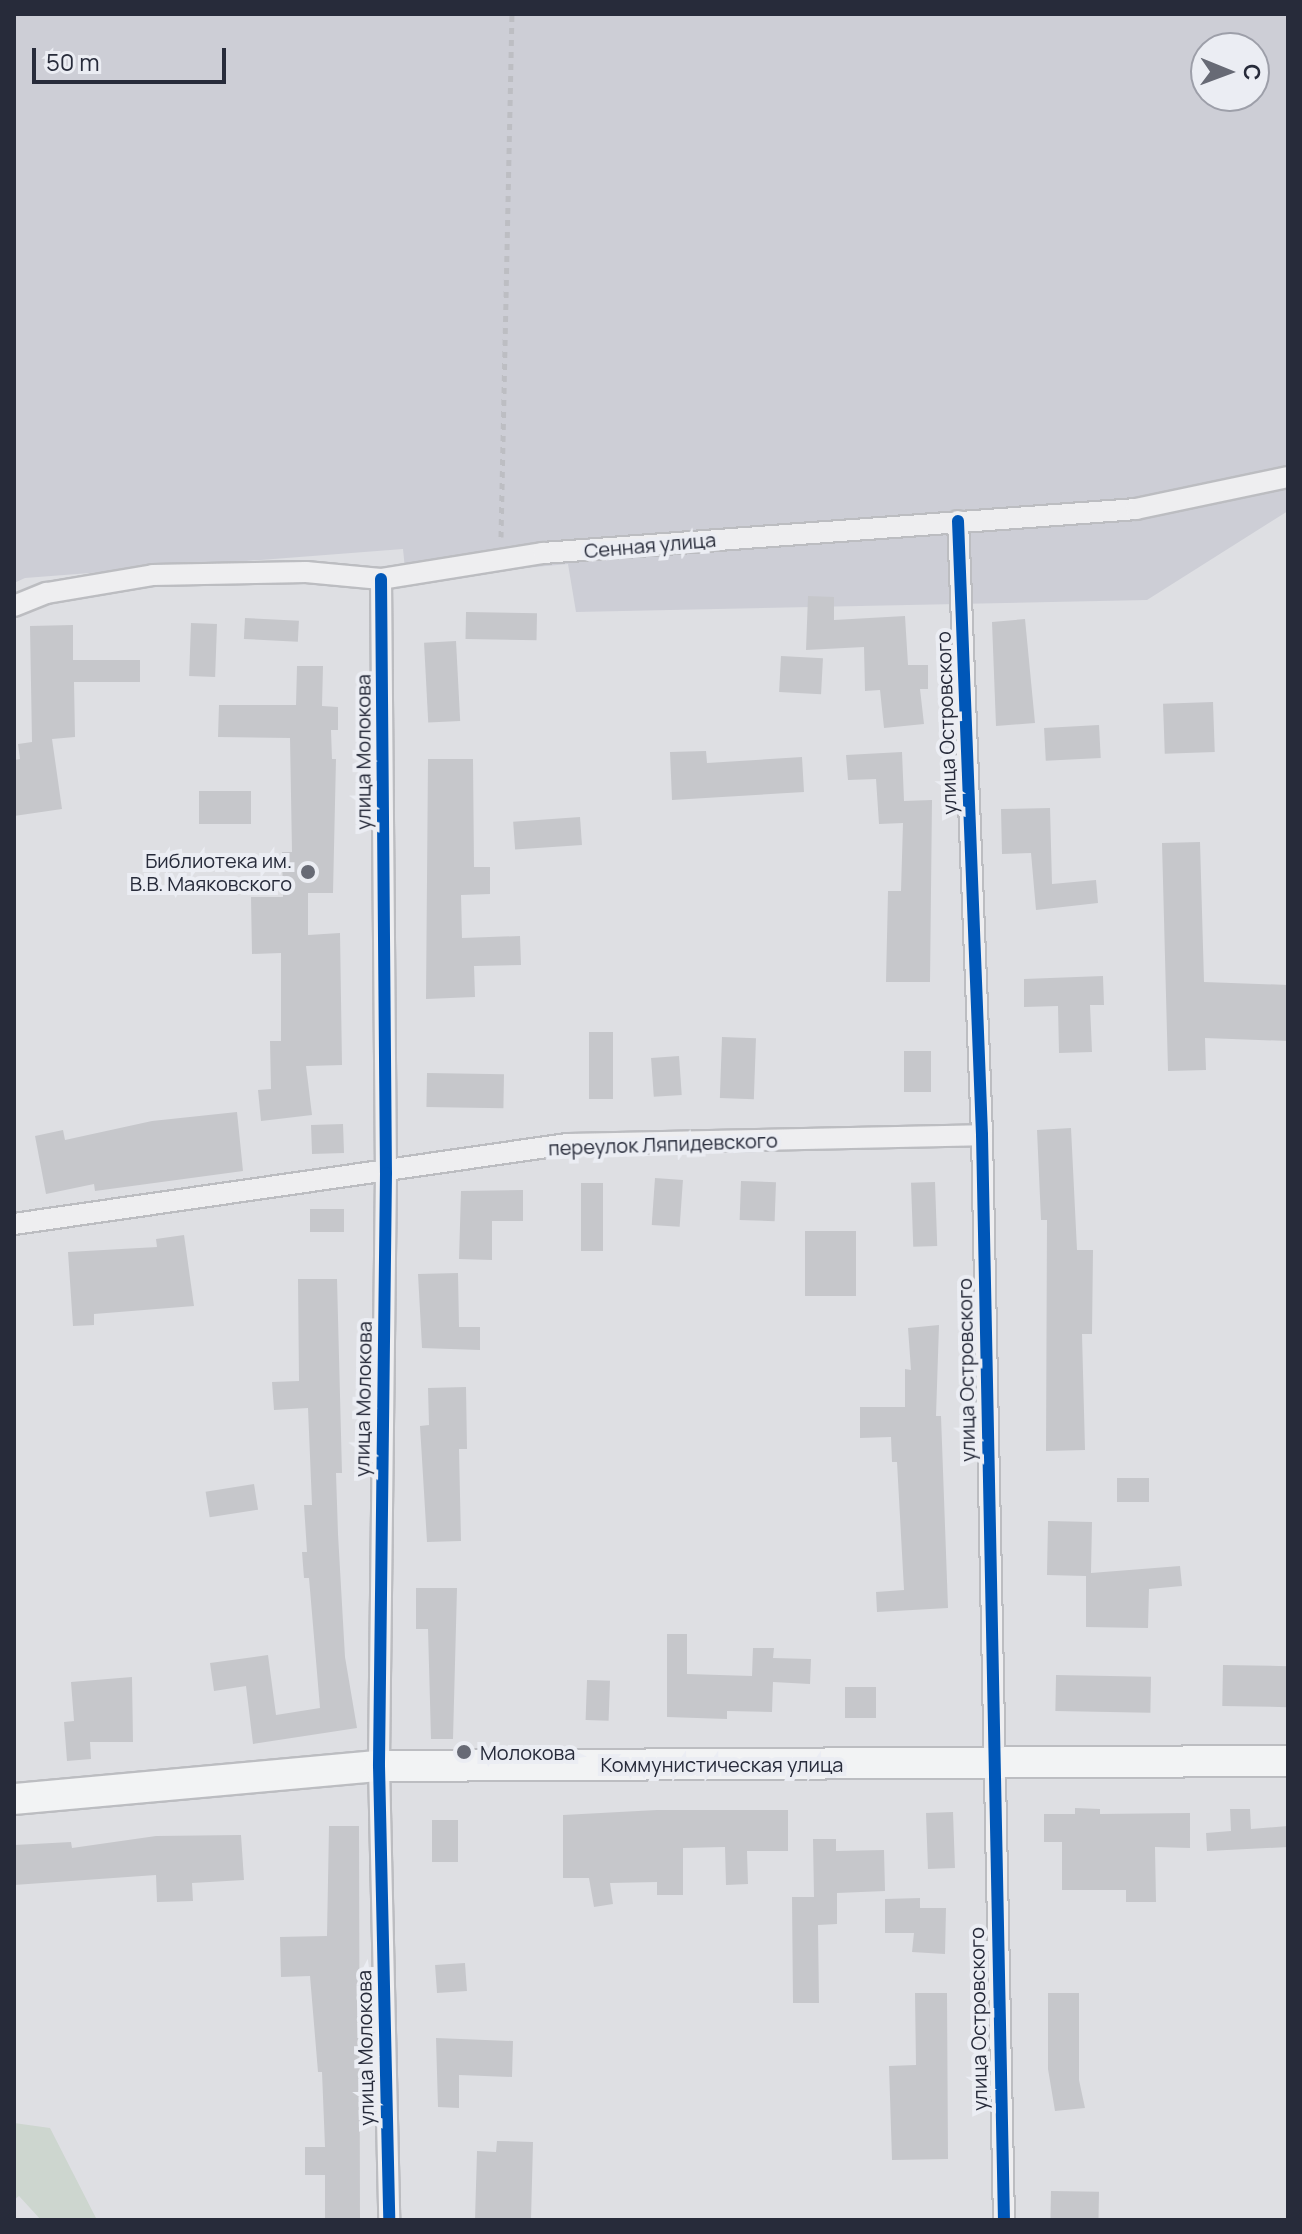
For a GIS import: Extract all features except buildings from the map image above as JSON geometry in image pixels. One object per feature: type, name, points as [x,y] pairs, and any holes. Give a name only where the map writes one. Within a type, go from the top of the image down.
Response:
[{"type":"street","name":"Сенная улица","points":[[14,606],[47,593],[153,575],[306,572],[381,579],[543,553],[1136,509],[1288,477]]},
{"type":"street","name":"улица Островского","points":[[958,521],[982,1135],[992,1762],[1004,2220]]},
{"type":"street","name":"улица Молокова","points":[[381,579],[386,1173],[379,1766],[389,2220]]},
{"type":"street","name":"переулок Ляпидевского","points":[[14,1224],[386,1173],[567,1144],[982,1135]]},
{"type":"street","name":"Коммунистическая улица","points":[[14,1799],[379,1766],[1288,1761]]},
{"type":"path","points":[[501,546],[512,14]]},
{"type":"shaded area","points":[[14,14],[1288,14],[1288,511],[1147,600],[576,612],[568,564],[406,579],[403,549],[25,578],[14,583]]},
{"type":"shaded area","points":[[14,2123],[50,2128],[97,2220],[41,2220],[19,2196],[14,2200]]},
{"type":"cycle path","points":[[958,521],[982,1135],[1004,2220]]},
{"type":"cycle path","points":[[381,579],[386,1173],[379,1766],[389,2220]]},
{"type":"place","name":"Библиотека им. В.В. Маяковского","points":[[308,872]]},
{"type":"place","name":"Молокова","points":[[464,1752]]}]
